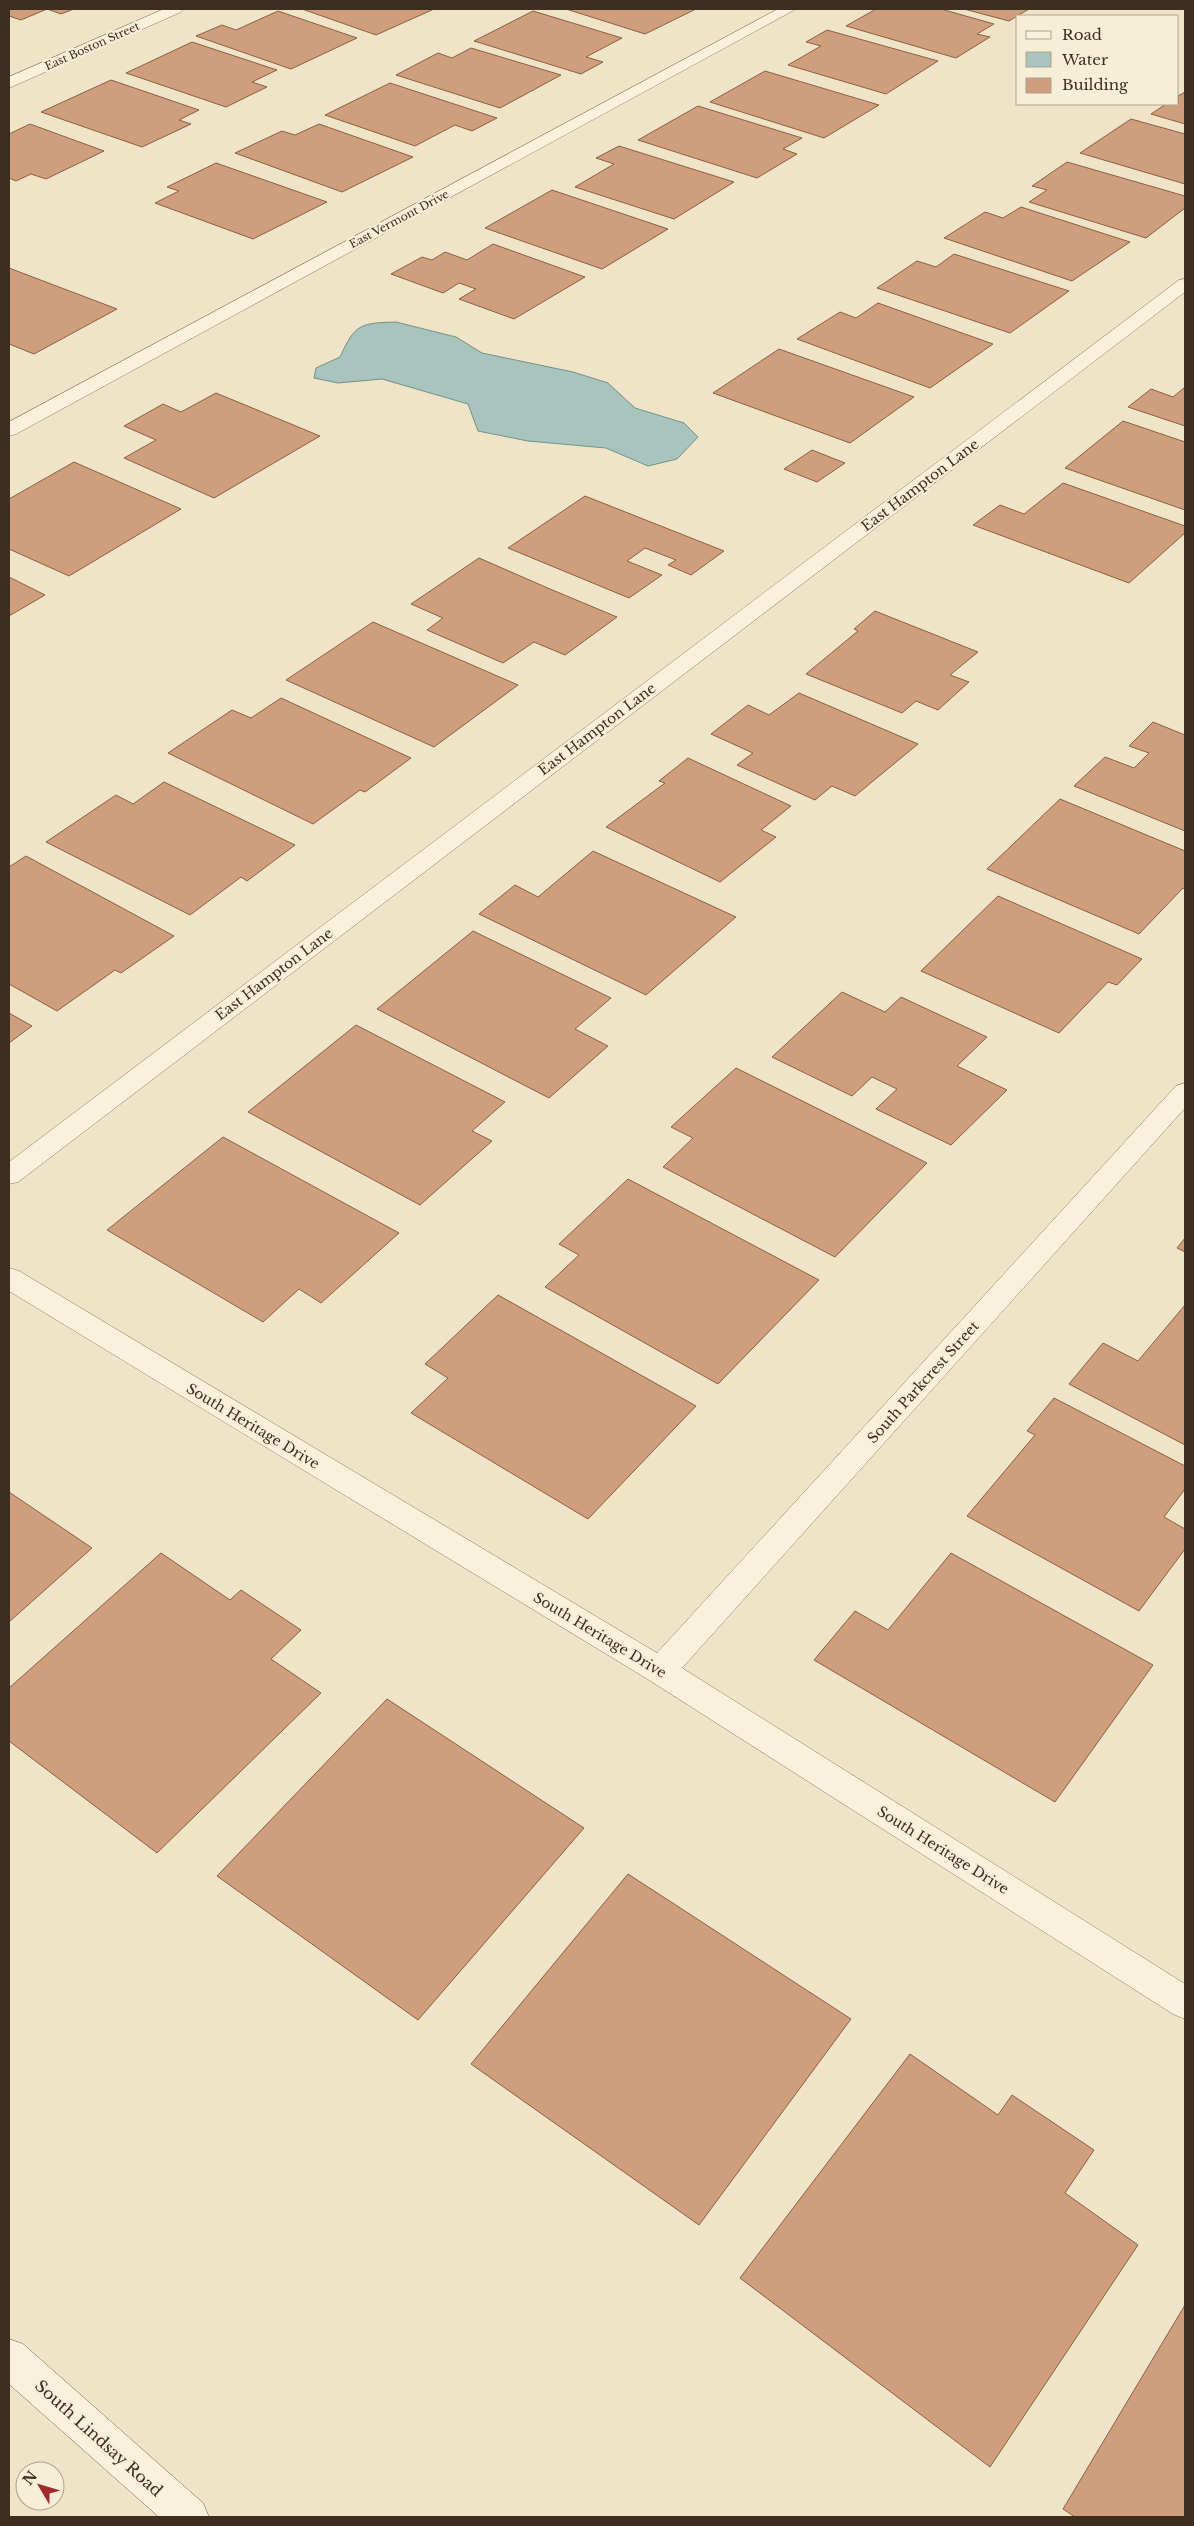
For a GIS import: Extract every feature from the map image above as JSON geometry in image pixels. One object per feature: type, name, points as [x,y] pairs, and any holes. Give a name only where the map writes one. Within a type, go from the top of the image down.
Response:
[{"type":"street","name":"East Boston Street","points":[[9,83],[176,9]]},
{"type":"street","name":"East Vermont Drive","points":[[9,430],[789,9]]},
{"type":"street","name":"East Hampton Lane","points":[[9,1175],[1185,284]]},
{"type":"street","name":"South Parkcrest Street","points":[[660,1671],[1185,1092]]},
{"type":"street","name":"South Heritage Drive","points":[[9,1278],[660,1671],[1185,2003]]},
{"type":"street","name":"South Lindsay Road","points":[[9,2358],[179,2515]]},
{"type":"water","points":[[396,322],[456,337],[482,353],[573,372],[608,383],[635,408],[684,423],[698,437],[677,459],[648,466],[606,448],[528,441],[478,431],[468,404],[382,379],[338,383],[314,378],[316,368],[340,357],[350,338],[360,327],[374,323]]},
{"type":"building","points":[[9,9],[47,9],[21,20],[9,16]]},
{"type":"building","points":[[47,9],[74,9],[61,14]]},
{"type":"building","points":[[302,9],[434,9],[376,35]]},
{"type":"building","points":[[566,9],[696,9],[645,34]]},
{"type":"building","points":[[876,9],[941,9],[994,24],[977,34],[990,37],[956,58],[846,26]]},
{"type":"building","points":[[964,9],[1029,9],[1016,15],[1009,21]]},
{"type":"building","points":[[278,11],[357,38],[291,69],[196,36],[222,25],[236,30]]},
{"type":"building","points":[[533,11],[622,38],[586,57],[603,62],[581,74],[474,41]]},
{"type":"building","points":[[827,30],[938,61],[886,94],[788,65],[821,46],[806,42]]},
{"type":"building","points":[[192,42],[277,70],[252,82],[267,87],[226,107],[126,73]]},
{"type":"building","points":[[471,48],[561,75],[500,108],[396,75],[438,53],[452,58]]},
{"type":"building","points":[[765,71],[879,105],[824,138],[710,102]]},
{"type":"building","points":[[111,80],[199,110],[179,120],[191,124],[142,147],[41,112]]},
{"type":"building","points":[[390,83],[497,118],[472,131],[455,125],[415,146],[325,115]]},
{"type":"building","points":[[1185,92],[1185,124],[1151,114],[1164,105],[1179,105],[1179,95]]},
{"type":"building","points":[[698,106],[802,138],[783,149],[797,154],[757,178],[638,140]]},
{"type":"building","points":[[1131,119],[1185,134],[1185,184],[1080,153]]},
{"type":"building","points":[[30,124],[104,151],[46,179],[31,174],[16,181],[9,178],[9,134]]},
{"type":"building","points":[[319,124],[413,157],[342,192],[235,153],[282,131],[295,135]]},
{"type":"building","points":[[619,146],[734,182],[674,219],[575,187],[614,164],[596,158]]},
{"type":"building","points":[[1067,162],[1185,196],[1185,208],[1146,238],[1029,202],[1047,190],[1032,186]]},
{"type":"building","points":[[216,163],[327,202],[253,239],[155,203],[179,191],[167,187]]},
{"type":"building","points":[[552,190],[668,229],[602,269],[485,228]]},
{"type":"building","points":[[1021,207],[1130,242],[1072,281],[944,238],[985,212],[1003,218]]},
{"type":"building","points":[[493,244],[585,277],[514,319],[459,299],[476,289],[459,283],[443,293],[391,274],[422,257],[432,260],[445,252],[467,260]]},
{"type":"building","points":[[954,254],[1069,291],[1010,333],[877,288],[917,261],[936,267]]},
{"type":"building","points":[[9,268],[117,309],[34,354],[9,344]]},
{"type":"building","points":[[878,303],[993,344],[930,388],[797,339],[840,312],[856,318]]},
{"type":"building","points":[[779,349],[914,397],[850,443],[713,393]]},
{"type":"building","points":[[1185,387],[1185,426],[1128,407],[1151,389],[1173,397]]},
{"type":"building","points":[[216,393],[320,436],[214,498],[124,458],[156,440],[124,426],[163,404],[181,412]]},
{"type":"building","points":[[1123,421],[1185,442],[1185,510],[1065,468]]},
{"type":"building","points":[[812,450],[845,463],[817,482],[784,469]]},
{"type":"building","points":[[74,462],[181,509],[69,576],[9,549],[9,499]]},
{"type":"building","points":[[1063,483],[1185,526],[1185,533],[1129,583],[973,525],[1000,505],[1024,514]]},
{"type":"building","points":[[585,496],[724,551],[691,575],[668,565],[676,560],[645,548],[627,561],[662,575],[629,598],[508,548]]},
{"type":"building","points":[[479,558],[617,617],[565,655],[534,642],[503,663],[427,630],[443,618],[411,604]]},
{"type":"building","points":[[9,577],[45,595],[9,616]]},
{"type":"building","points":[[875,611],[978,652],[950,675],[969,682],[938,710],[916,701],[902,713],[806,674],[858,631],[854,629]]},
{"type":"building","points":[[373,622],[518,685],[434,747],[286,680]]},
{"type":"building","points":[[799,693],[918,744],[855,796],[832,786],[815,800],[737,765],[753,753],[711,734],[748,705],[769,715]]},
{"type":"building","points":[[281,698],[411,758],[365,792],[360,790],[313,824],[168,753],[232,710],[251,718]]},
{"type":"building","points":[[1153,722],[1185,735],[1185,831],[1074,786],[1105,757],[1134,768],[1149,753],[1129,746]]},
{"type":"building","points":[[688,758],[791,806],[761,830],[776,837],[720,882],[606,827],[665,783],[659,781]]},
{"type":"building","points":[[164,782],[295,845],[247,881],[241,877],[190,915],[46,842],[116,795],[133,804]]},
{"type":"building","points":[[1060,799],[1185,851],[1185,889],[1183,888],[1139,934],[987,869]]},
{"type":"building","points":[[593,851],[736,917],[646,995],[479,914],[515,885],[538,897]]},
{"type":"building","points":[[26,856],[174,936],[121,973],[115,970],[57,1011],[9,984],[9,867]]},
{"type":"building","points":[[998,896],[1142,959],[1117,985],[1108,982],[1059,1033],[921,971]]},
{"type":"building","points":[[473,931],[611,998],[575,1029],[608,1046],[549,1098],[377,1009]]},
{"type":"building","points":[[842,992],[885,1012],[901,997],[987,1037],[957,1066],[1007,1090],[951,1145],[876,1109],[897,1089],[872,1077],[852,1096],[772,1057]]},
{"type":"building","points":[[9,1013],[32,1026],[9,1043]]},
{"type":"building","points":[[356,1025],[505,1102],[472,1131],[492,1141],[420,1205],[248,1112]]},
{"type":"building","points":[[736,1068],[927,1163],[835,1257],[663,1167],[693,1138],[671,1127]]},
{"type":"building","points":[[223,1137],[399,1233],[321,1303],[299,1289],[263,1322],[107,1230]]},
{"type":"building","points":[[628,1179],[819,1280],[718,1384],[545,1287],[579,1255],[559,1244]]},
{"type":"building","points":[[1185,1238],[1185,1252],[1177,1248]]},
{"type":"building","points":[[498,1295],[696,1406],[588,1519],[411,1413],[448,1378],[425,1364]]},
{"type":"building","points":[[1185,1305],[1185,1445],[1069,1384],[1103,1343],[1138,1361]]},
{"type":"building","points":[[1054,1398],[1185,1466],[1185,1489],[1164,1517],[1185,1529],[1185,1549],[1139,1611],[967,1516],[1035,1435],[1027,1431]]},
{"type":"building","points":[[9,1492],[92,1548],[9,1622]]},
{"type":"building","points":[[161,1553],[230,1600],[241,1590],[301,1630],[271,1659],[321,1693],[157,1853],[9,1741],[9,1688]]},
{"type":"building","points":[[951,1553],[1153,1665],[1055,1802],[814,1660],[855,1611],[888,1630]]},
{"type":"building","points":[[387,1699],[584,1828],[418,2020],[217,1876]]},
{"type":"building","points":[[628,1874],[851,2019],[699,2225],[471,2064]]},
{"type":"building","points":[[910,2054],[998,2115],[1012,2095],[1094,2150],[1065,2193],[1138,2245],[990,2467],[740,2278]]},
{"type":"building","points":[[1185,2305],[1185,2517],[1075,2517],[1063,2509]]}]
